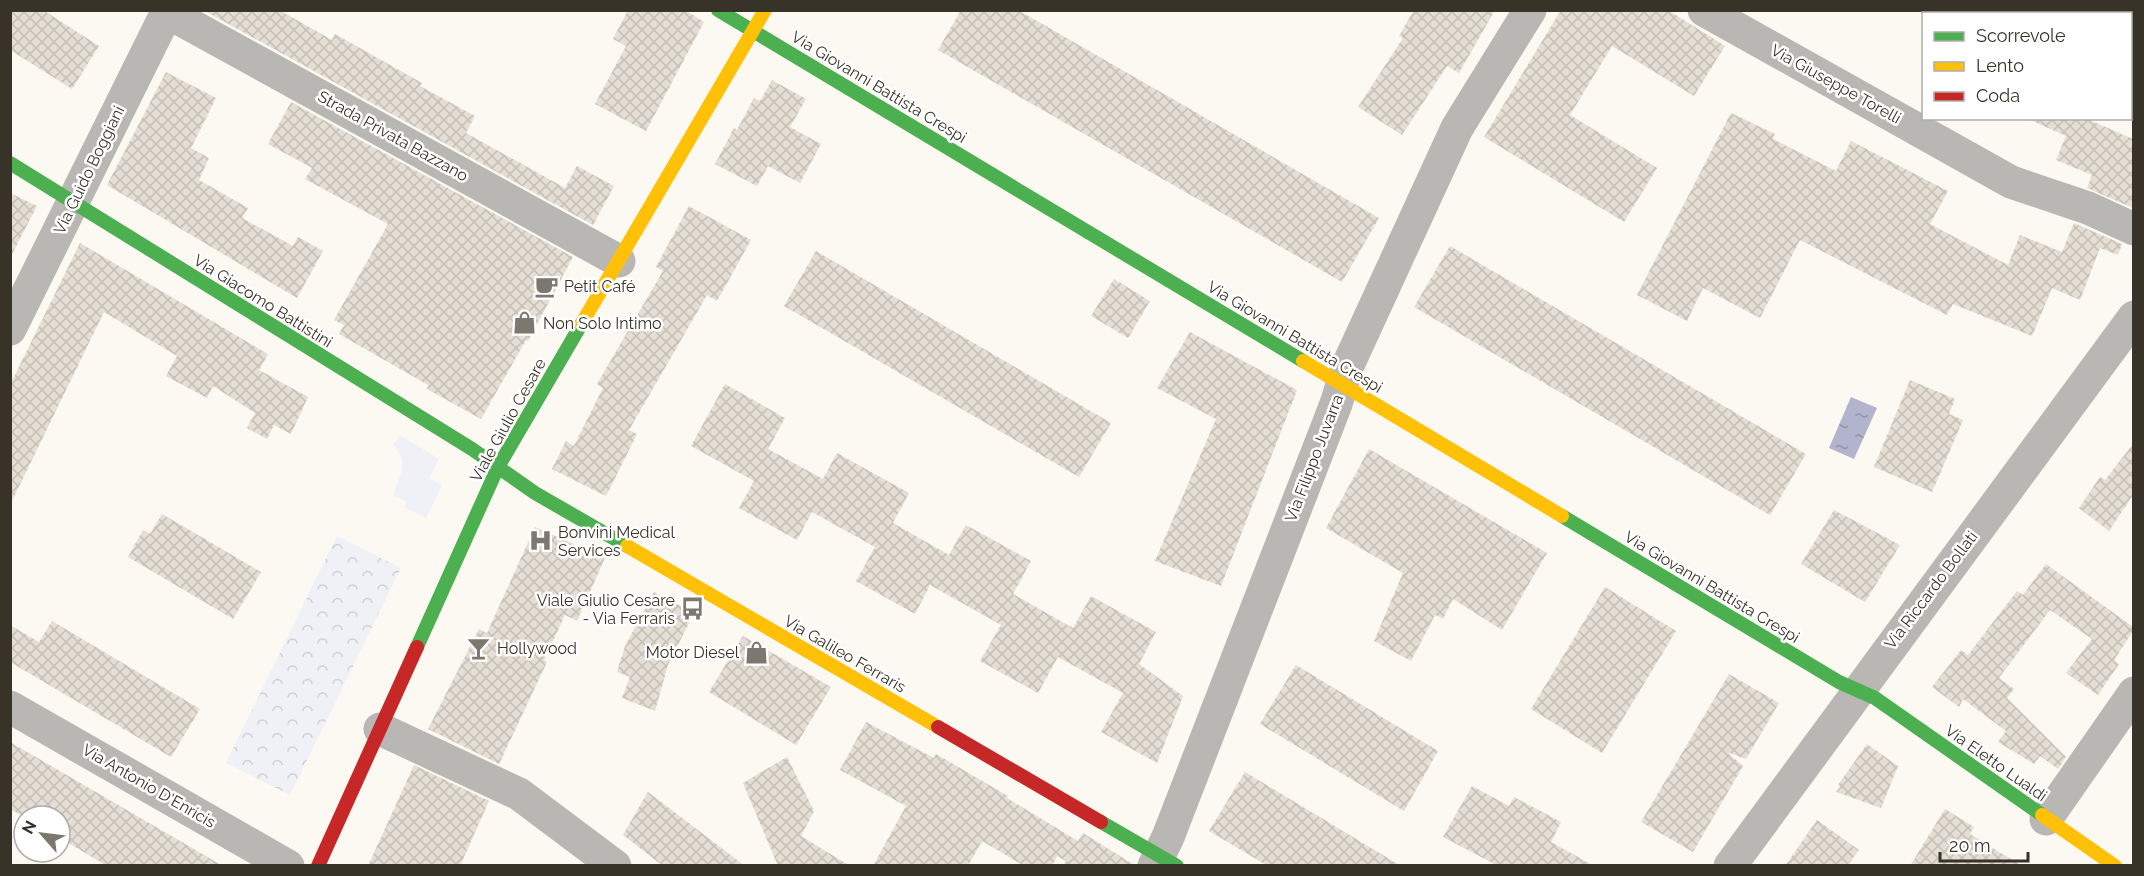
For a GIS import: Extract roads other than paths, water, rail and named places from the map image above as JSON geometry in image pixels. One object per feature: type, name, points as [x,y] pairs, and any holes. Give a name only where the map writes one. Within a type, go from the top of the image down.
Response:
[{"type":"street","name":"Via Giovanni Battista Crespi","points":[[718,10],[1839,682],[1857,690]]},
{"type":"street","name":"Viale Giulio Cesare","points":[[318,866],[498,467],[765,10]]},
{"type":"street","name":"Via Filippo Juvarra","points":[[1164,862],[1348,365],[1457,128],[1530,10]]},
{"type":"street","name":"Via Giuseppe Torelli","points":[[1704,10],[2011,182],[2088,208],[2133,229]]},
{"type":"street","name":"Via Guido Boggiani","points":[[10,329],[168,11]]},
{"type":"street","name":"Strada Privata Bazzano","points":[[168,11],[619,261]]},
{"type":"street","name":"Via Giacomo Battistini","points":[[10,163],[498,467]]},
{"type":"street","name":"Via Riccardo Bollati","points":[[1730,866],[2133,317]]},
{"type":"street","name":"Via Galileo Ferraris","points":[[498,467],[535,493],[1164,862]]},
{"type":"street","name":"Via Eletto Lualdi","points":[[1857,690],[1875,698],[2115,866]]},
{"type":"street","points":[[2046,819],[2133,693]]},
{"type":"street","name":"Via Antonio D'Enricis","points":[[10,707],[288,866]]},
{"type":"street","points":[[380,729],[519,794],[615,866]]},
{"type":"water","points":[[1851,397],[1877,408],[1854,459],[1829,448]]},
{"type":"place","name":"Petit Café","points":[[546,286]]},
{"type":"place","name":"Non Solo Intimo","points":[[525,323]]},
{"type":"place","name":"Bonvini Medical Services","points":[[540,541]]},
{"type":"place","name":"Viale Giulio Cesare - Via Ferraris","points":[[693,609]]},
{"type":"place","name":"Hollywood","points":[[479,648]]},
{"type":"place","name":"Motor Diesel","points":[[757,652]]}]
